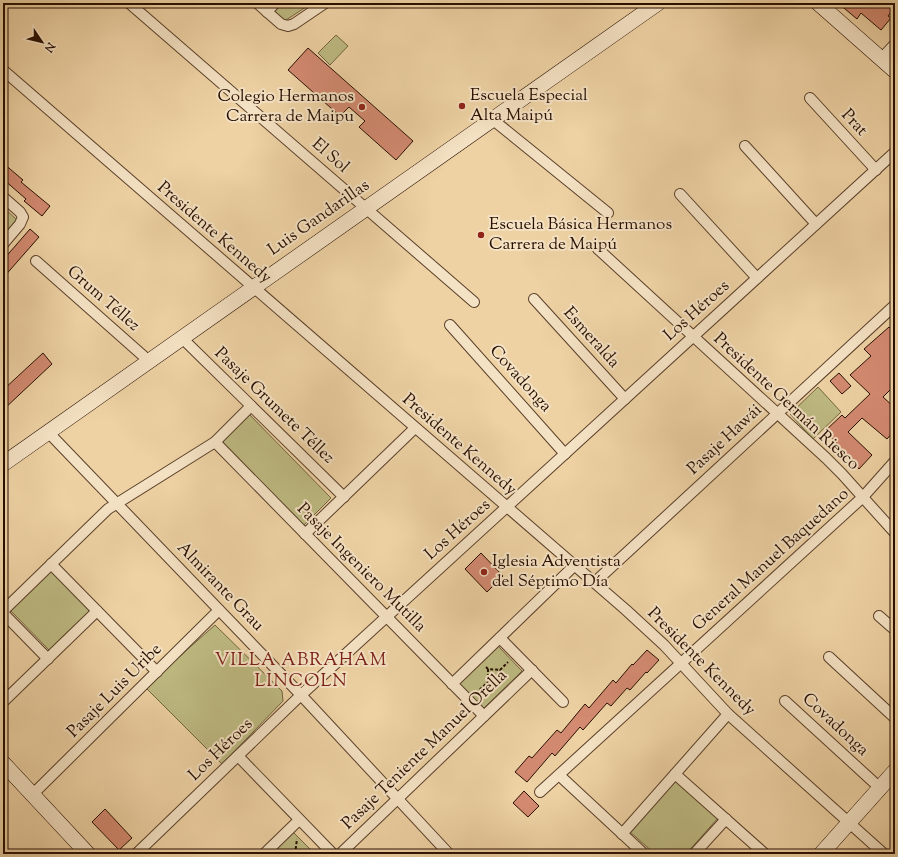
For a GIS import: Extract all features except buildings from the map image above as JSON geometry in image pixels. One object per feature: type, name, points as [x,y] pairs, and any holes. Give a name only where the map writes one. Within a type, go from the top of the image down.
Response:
[{"type":"street","name":"El Sol","points":[[129,3],[474,302]]},
{"type":"street","points":[[257,3],[283,25],[288,26],[294,24],[325,3]]},
{"type":"street","points":[[267,12],[275,3]]},
{"type":"street","name":"Luis Gandarillas","points":[[3,464],[658,3]]},
{"type":"street","points":[[818,3],[895,71]]},
{"type":"street","points":[[881,59],[895,44]]},
{"type":"street","name":"Presidente Kennedy","points":[[3,70],[253,288],[595,582],[648,630],[728,714],[884,854]]},
{"type":"street","name":"Prat","points":[[810,98],[876,170]]},
{"type":"street","points":[[492,119],[608,213]]},
{"type":"street","points":[[745,146],[816,224]]},
{"type":"street","name":"Los Héroes","points":[[136,854],[301,695],[895,152]]},
{"type":"street","points":[[680,194],[757,278]]},
{"type":"street","points":[[3,197],[20,212],[23,217],[20,224],[3,244]]},
{"type":"street","name":"Presidente Germán Riesco","points":[[598,249],[778,413],[842,474],[895,533]]},
{"type":"street","name":"Grum Téllez","points":[[36,261],[149,361]]},
{"type":"street","name":"Esmeralda","points":[[534,299],[625,399]]},
{"type":"street","name":"Pasaje Hawái","points":[[595,582],[895,306]]},
{"type":"street","name":"Covadonga","points":[[450,325],[565,454]]},
{"type":"street","name":"Pasaje Grumete Téllez","points":[[182,338],[344,497]]},
{"type":"street","points":[[48,659],[3,612],[100,516],[116,503],[215,442],[251,406]]},
{"type":"street","points":[[305,534],[415,428]]},
{"type":"street","name":"Almirante Grau","points":[[48,432],[301,695],[449,854]]},
{"type":"street","name":"Pasaje Ingeniero Mutilla","points":[[215,442],[484,716]]},
{"type":"street","name":"General Manuel Baquedano","points":[[540,792],[863,497],[895,460]]},
{"type":"street","points":[[51,564],[157,672]]},
{"type":"street","points":[[452,684],[575,565]]},
{"type":"street","name":"Pasaje Luis Uribe","points":[[32,795],[219,610]]},
{"type":"street","points":[[3,702],[97,611]]},
{"type":"street","points":[[879,616],[895,630]]},
{"type":"street","points":[[500,638],[563,702]]},
{"type":"street","points":[[829,657],[895,718]]},
{"type":"street","name":"Pasaje Teniente Manuel Orella","points":[[340,854],[532,670]]},
{"type":"street","name":"Covadonga","points":[[785,701],[880,788]]},
{"type":"street","points":[[622,834],[728,714]]},
{"type":"street","points":[[238,756],[333,854]]},
{"type":"street","points":[[3,763],[88,854]]},
{"type":"street","points":[[821,854],[895,771]]},
{"type":"street","points":[[675,774],[765,854]]},
{"type":"street","points":[[558,775],[644,854]]},
{"type":"street","points":[[694,854],[726,819]]},
{"type":"street","points":[[264,854],[299,820]]},
{"type":"path","points":[[469,700],[488,682],[500,682],[500,670],[488,670],[488,682]]},
{"type":"shaded area","points":[[279,3],[312,3],[283,22],[271,12]]},
{"type":"shaded area","points":[[336,35],[348,46],[330,65],[318,53]]},
{"type":"shaded area","points":[[3,207],[18,221],[3,238]]},
{"type":"shaded area","points":[[818,387],[841,412],[813,439],[790,414]]},
{"type":"shaded area","points":[[248,413],[331,498],[303,526],[220,444]]},
{"type":"shaded area","points":[[52,570],[91,610],[49,650],[11,611]]},
{"type":"shaded area","points":[[215,625],[282,691],[283,701],[222,764],[145,687]]},
{"type":"shaded area","points":[[497,645],[522,671],[482,710],[457,685]]},
{"type":"shaded area","points":[[674,779],[718,818],[686,854],[655,854],[628,830]]},
{"type":"shaded area","points":[[292,831],[315,854],[270,854]]},
{"type":"place","name":"Escuela Especial Alta Maipú","points":[[462,106]]},
{"type":"place","name":"Colegio Hermanos Carrera de Maipu","points":[[362,107]]},
{"type":"place","name":"Escuela Básica Hermanos Carrera de Maipú","points":[[481,235]]},
{"type":"place","name":"Iglesia Adventista del Séptimo Día","points":[[484,572]]},
{"type":"district","name":"VILLA ABRAHAM LINCOLN","points":[[301,671]]}]
